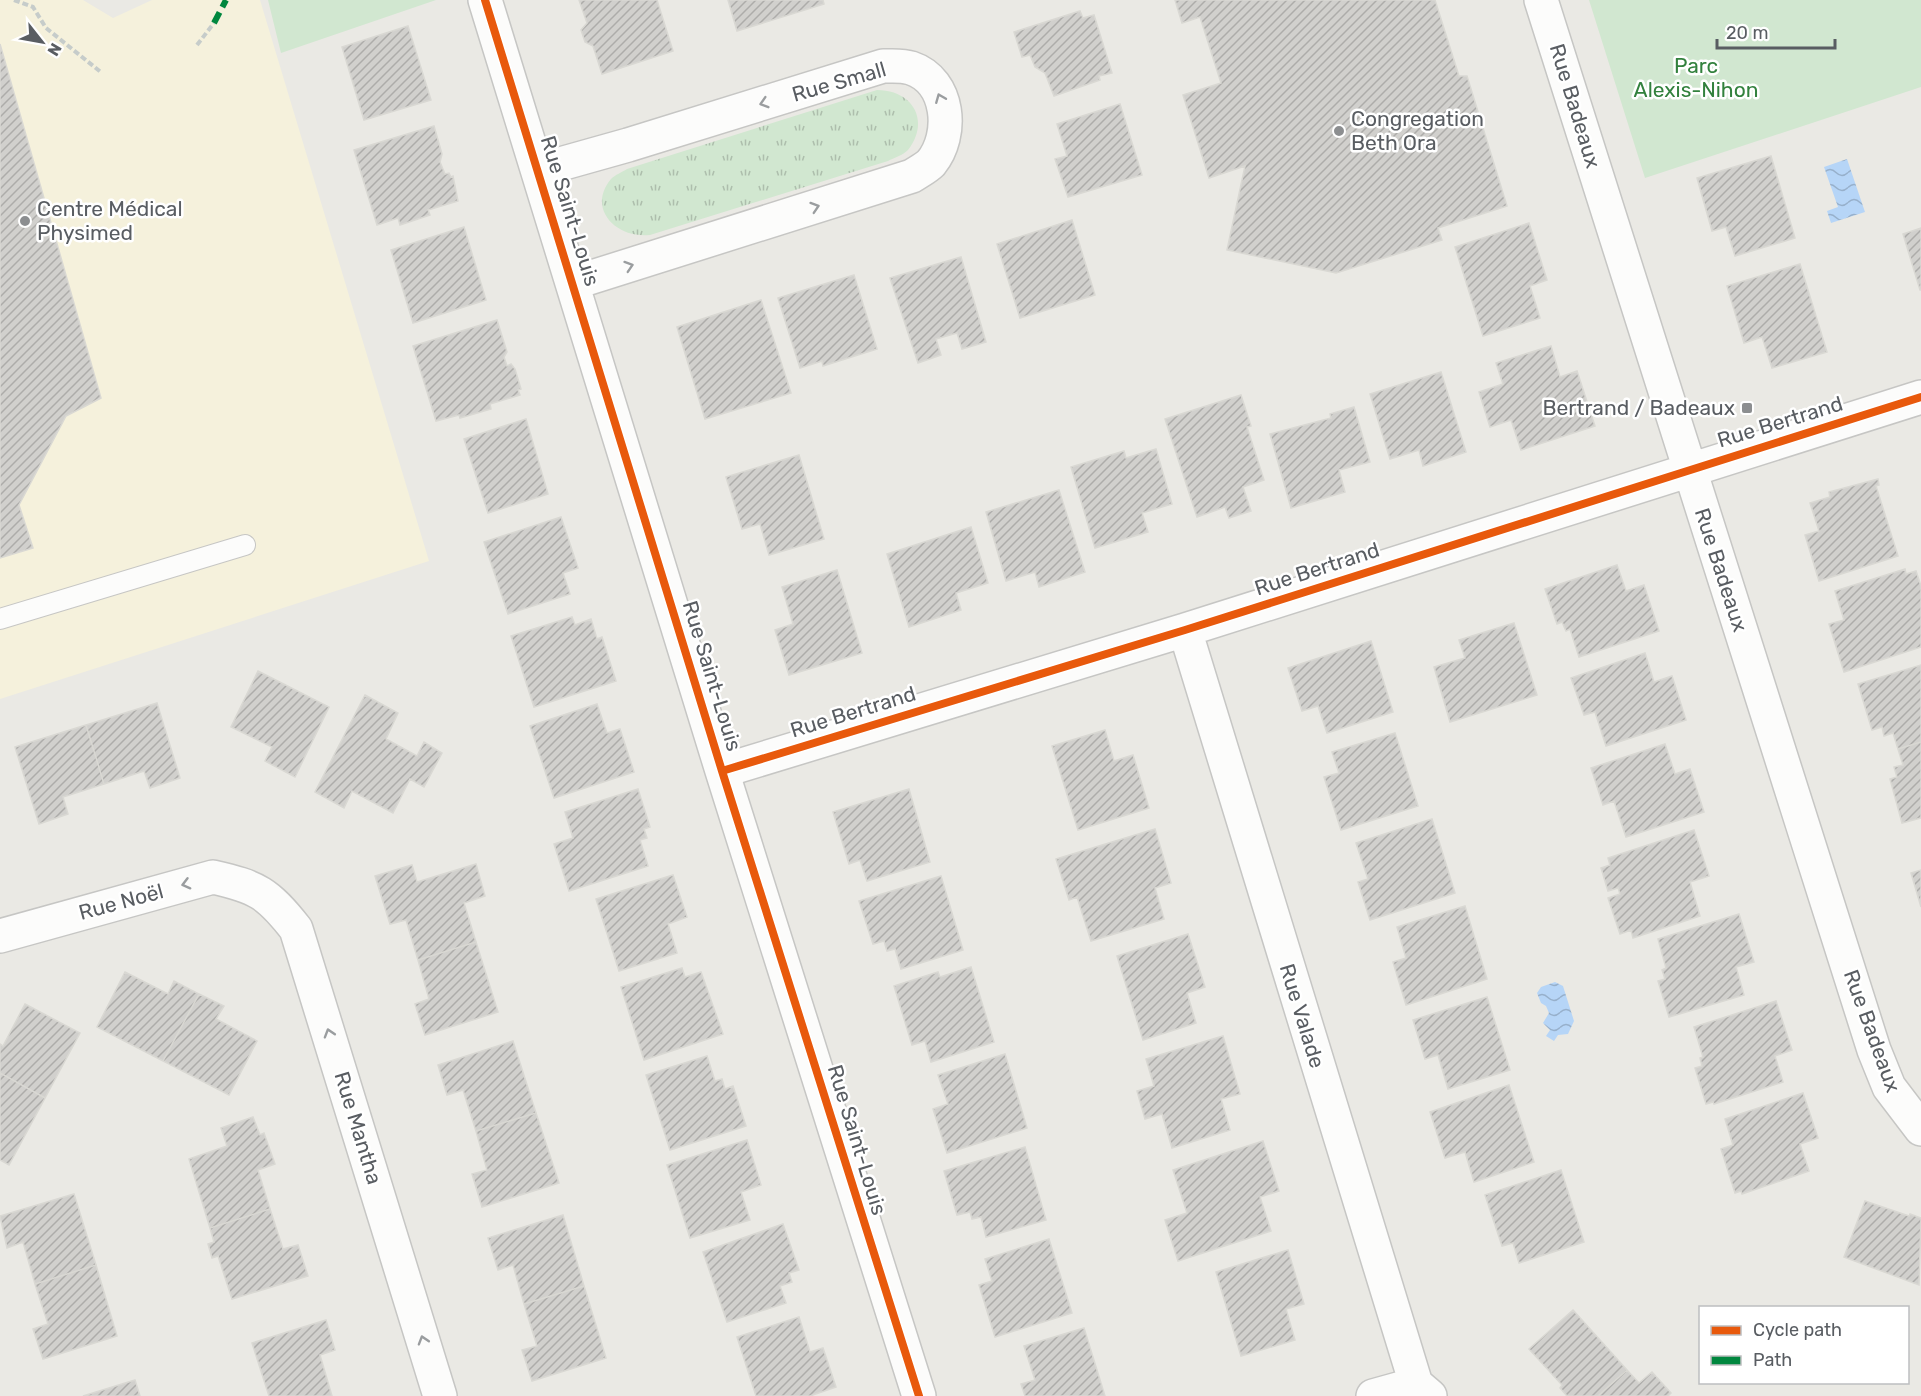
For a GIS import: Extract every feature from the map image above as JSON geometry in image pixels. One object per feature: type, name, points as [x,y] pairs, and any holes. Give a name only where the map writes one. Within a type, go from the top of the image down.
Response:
[{"type":"street","name":"Rue Saint-Louis","points":[[485,0],[722,771],[919,1396]]},
{"type":"street","name":"Rue Badeaux","points":[[1541,0],[1874,1050],[1888,1087],[1921,1129]]},
{"type":"street","name":"Rue Small","points":[[539,170],[628,145],[883,66],[913,69],[936,88],[943,105],[946,122],[939,151],[930,164],[912,176],[573,283]]},
{"type":"street","name":"Rue Bertrand","points":[[722,771],[1185,630],[1921,397]]},
{"type":"street","name":"Rue Valade","points":[[1185,630],[1423,1390]]},
{"type":"street","name":"Rue Noël","points":[[0,936],[213,877],[243,884]]},
{"type":"street","name":"Rue Mantha","points":[[243,884],[274,901],[296,929],[440,1396]]},
{"type":"street","points":[[1373,1396],[1423,1390]]},
{"type":"lane","points":[[0,619],[245,545]]},
{"type":"path","points":[[14,0],[33,7],[46,28],[102,74]]},
{"type":"path","points":[[197,45],[214,23]]},
{"type":"shaded area","points":[[0,0],[83,0],[113,18],[152,0],[260,0],[429,561],[0,699]]},
{"type":"green space","points":[[268,0],[436,0],[281,53]]},
{"type":"green space","name":"Parc Alexis-Nihon","points":[[1589,0],[1921,0],[1921,87],[1645,178]]},
{"type":"green space","points":[[877,90],[900,95],[908,101],[918,118],[915,139],[908,150],[888,161],[650,235],[626,232],[609,220],[604,211],[602,201],[604,190],[611,179],[627,169]]},
{"type":"water","points":[[1847,159],[1865,212],[1831,223],[1827,211],[1838,207],[1824,167]]},
{"type":"water","points":[[1555,982],[1563,986],[1574,1021],[1568,1034],[1558,1035],[1554,1041],[1546,1036],[1550,1030],[1543,1023],[1549,1013],[1537,993],[1541,987]]},
{"type":"building","points":[[579,0],[657,0],[673,51],[602,74],[593,46],[585,42],[581,30],[587,23]]},
{"type":"building","points":[[728,0],[823,0],[824,4],[737,31]]},
{"type":"building","name":"Congregation Beth Ora","points":[[1175,0],[1435,0],[1459,76],[1467,76],[1507,206],[1438,228],[1442,240],[1336,273],[1227,250],[1245,166],[1209,178],[1183,95],[1221,83],[1200,17],[1182,23]]},
{"type":"building","points":[[1080,11],[1083,18],[1094,15],[1112,73],[1099,76],[1100,80],[1054,96],[1045,73],[1035,67],[1030,55],[1022,57],[1014,32]]},
{"type":"building","points":[[408,26],[431,100],[364,120],[342,47]]},
{"type":"building","name":"Centre Médical Physimed","points":[[0,44],[101,398],[66,416],[19,505],[33,548],[0,558]]},
{"type":"building","points":[[1120,104],[1142,175],[1068,197],[1055,159],[1067,156],[1057,124]]},
{"type":"building","points":[[434,126],[442,154],[440,162],[445,174],[449,173],[451,177],[453,176],[458,201],[428,210],[430,215],[400,225],[398,218],[377,225],[354,150]]},
{"type":"building","points":[[1771,156],[1795,238],[1735,256],[1726,227],[1712,231],[1697,178]]},
{"type":"building","points":[[1072,220],[1095,295],[1020,318],[997,244]]},
{"type":"building","points":[[1529,223],[1547,280],[1530,286],[1540,318],[1483,336],[1455,247]]},
{"type":"building","points":[[464,227],[486,300],[413,323],[391,250]]},
{"type":"building","points":[[1921,228],[1921,290],[1920,290],[1903,234]]},
{"type":"building","points":[[961,257],[986,342],[962,349],[957,333],[936,339],[941,355],[918,363],[890,278]]},
{"type":"building","points":[[1800,264],[1827,352],[1772,368],[1762,337],[1744,343],[1727,286]]},
{"type":"building","points":[[854,275],[877,349],[823,366],[822,361],[800,368],[778,298]]},
{"type":"building","points":[[761,300],[791,393],[705,419],[677,327]]},
{"type":"building","points":[[497,320],[507,352],[504,357],[507,366],[511,364],[515,369],[521,389],[518,390],[520,395],[490,404],[491,409],[460,418],[459,415],[436,421],[413,346]]},
{"type":"building","points":[[1551,346],[1560,377],[1577,371],[1595,426],[1521,450],[1511,420],[1490,427],[1479,392],[1503,384],[1496,363]]},
{"type":"building","points":[[1441,372],[1466,452],[1423,466],[1419,450],[1390,459],[1370,394]]},
{"type":"building","points":[[1241,395],[1251,426],[1247,427],[1264,480],[1243,487],[1251,511],[1229,518],[1225,507],[1197,517],[1165,419]]},
{"type":"building","points":[[1354,407],[1370,462],[1339,470],[1345,492],[1291,508],[1270,434],[1331,418],[1330,414]]},
{"type":"building","points":[[526,419],[548,494],[488,513],[464,439]]},
{"type":"building","points":[[1156,449],[1172,504],[1142,513],[1148,532],[1095,548],[1071,467],[1124,451],[1126,458]]},
{"type":"building","points":[[799,455],[824,539],[769,555],[760,524],[742,529],[726,477]]},
{"type":"building","points":[[1878,479],[1879,485],[1876,486],[1898,556],[1819,581],[1805,535],[1819,531],[1810,503],[1830,497],[1829,492]]},
{"type":"building","points":[[1059,490],[1085,572],[1039,587],[1035,572],[1006,581],[986,512]]},
{"type":"building","points":[[561,517],[578,568],[563,573],[570,594],[508,614],[484,542]]},
{"type":"building","points":[[971,527],[988,583],[956,593],[961,610],[909,627],[887,554]]},
{"type":"building","points":[[1617,565],[1626,591],[1644,585],[1659,631],[1579,657],[1570,629],[1566,631],[1562,622],[1557,624],[1545,589]]},
{"type":"building","points":[[1905,569],[1906,574],[1916,571],[1921,586],[1921,647],[1844,672],[1829,624],[1844,620],[1835,591]]},
{"type":"building","points":[[837,570],[862,653],[789,675],[775,630],[793,624],[782,587]]},
{"type":"building","points":[[572,617],[575,625],[591,619],[597,639],[602,637],[616,681],[534,707],[511,636]]},
{"type":"building","points":[[1514,623],[1537,695],[1450,722],[1434,667],[1465,658],[1459,640]]},
{"type":"building","points":[[1371,641],[1393,712],[1327,733],[1318,706],[1302,711],[1288,668]]},
{"type":"building","points":[[1645,653],[1654,682],[1672,676],[1686,720],[1606,746],[1595,712],[1584,715],[1571,678]]},
{"type":"building","points":[[1921,665],[1921,742],[1898,749],[1893,733],[1884,736],[1882,727],[1872,730],[1858,684]]},
{"type":"building","points":[[258,671],[329,707],[295,777],[265,761],[272,747],[231,727]]},
{"type":"building","points":[[365,695],[398,713],[386,739],[417,756],[424,742],[442,753],[424,787],[410,779],[393,813],[352,791],[344,808],[315,792]]},
{"type":"building","points":[[157,703],[180,778],[150,788],[144,771],[104,784],[86,725]]},
{"type":"building","points":[[597,704],[607,733],[620,729],[634,772],[554,798],[530,726]]},
{"type":"building","points":[[86,725],[104,784],[63,797],[68,814],[39,824],[15,747]]},
{"type":"building","points":[[1105,730],[1114,761],[1133,755],[1149,808],[1078,830],[1052,746]]},
{"type":"building","points":[[1395,733],[1418,806],[1341,830],[1324,777],[1339,773],[1332,752]]},
{"type":"building","points":[[1921,742],[1921,818],[1902,823],[1890,779],[1897,777],[1894,767],[1903,765],[1898,749]]},
{"type":"building","points":[[1665,744],[1675,774],[1690,769],[1704,812],[1626,837],[1614,801],[1603,805],[1591,768]]},
{"type":"building","points":[[638,789],[650,827],[644,829],[647,838],[640,840],[648,866],[569,891],[554,844],[573,838],[565,812]]},
{"type":"building","points":[[909,789],[930,862],[867,881],[860,860],[849,864],[833,812]]},
{"type":"building","points":[[1432,819],[1455,893],[1370,920],[1358,882],[1368,879],[1356,843]]},
{"type":"building","points":[[1155,829],[1171,883],[1155,888],[1164,919],[1091,941],[1077,897],[1069,900],[1056,859]]},
{"type":"building","points":[[1694,830],[1709,876],[1690,882],[1700,916],[1633,938],[1631,930],[1620,934],[1608,898],[1620,894],[1618,888],[1608,891],[1601,868],[1610,865],[1608,858]]},
{"type":"building","points":[[476,864],[485,896],[464,903],[476,942],[418,960],[406,920],[390,924],[375,876],[412,865],[417,882]]},
{"type":"building","points":[[1921,870],[1921,907],[1911,873]]},
{"type":"building","points":[[673,875],[687,917],[668,924],[677,953],[619,971],[596,899]]},
{"type":"building","points":[[941,876],[963,950],[901,969],[895,949],[887,951],[884,941],[873,944],[859,901]]},
{"type":"building","points":[[1465,906],[1487,979],[1406,1005],[1393,962],[1406,958],[1397,927]]},
{"type":"building","points":[[1739,914],[1754,962],[1736,967],[1744,995],[1669,1017],[1658,981],[1665,979],[1662,970],[1666,968],[1658,939]]},
{"type":"building","points":[[1188,934],[1205,987],[1187,993],[1196,1023],[1143,1040],[1117,956]]},
{"type":"building","points":[[476,942],[498,1012],[425,1035],[415,1004],[429,999],[418,960]]},
{"type":"building","points":[[971,967],[994,1042],[931,1062],[925,1041],[912,1045],[894,986],[938,972],[940,977]]},
{"type":"building","points":[[682,968],[685,977],[701,972],[723,1034],[644,1060],[621,987]]},
{"type":"building","points":[[125,972],[168,994],[174,981],[199,994],[163,1061],[97,1027]]},
{"type":"building","points":[[199,994],[224,1006],[216,1019],[257,1041],[229,1095],[163,1061]]},
{"type":"building","points":[[1487,997],[1510,1070],[1448,1089],[1438,1055],[1425,1059],[1413,1020]]},
{"type":"building","points":[[1776,1001],[1792,1050],[1775,1056],[1783,1082],[1714,1104],[1713,1102],[1706,1104],[1695,1068],[1702,1066],[1700,1058],[1703,1057],[1694,1027]]},
{"type":"building","points":[[25,1004],[80,1033],[45,1098],[0,1073],[0,1044],[3,1046]]},
{"type":"building","points":[[1223,1036],[1240,1094],[1221,1099],[1230,1130],[1172,1148],[1162,1114],[1145,1119],[1137,1091],[1154,1086],[1146,1059]]},
{"type":"building","points":[[513,1041],[536,1113],[476,1131],[463,1090],[447,1095],[438,1065]]},
{"type":"building","points":[[1005,1054],[1027,1128],[947,1153],[933,1109],[948,1104],[938,1075]]},
{"type":"building","points":[[707,1056],[715,1081],[722,1079],[725,1089],[733,1086],[746,1126],[670,1150],[646,1075]]},
{"type":"building","points":[[0,1073],[45,1098],[9,1165],[0,1160]]},
{"type":"building","points":[[1509,1085],[1534,1162],[1474,1182],[1465,1152],[1445,1158],[1430,1112]]},
{"type":"building","points":[[1803,1093],[1818,1138],[1800,1144],[1809,1171],[1742,1194],[1741,1191],[1735,1193],[1721,1149],[1733,1145],[1725,1119]]},
{"type":"building","points":[[536,1113],[559,1183],[482,1207],[472,1174],[487,1170],[476,1131]]},
{"type":"building","points":[[253,1117],[260,1135],[264,1133],[275,1164],[258,1170],[270,1209],[210,1228],[189,1159],[227,1146],[221,1128]]},
{"type":"building","points":[[747,1140],[761,1185],[741,1192],[750,1220],[690,1238],[667,1165]]},
{"type":"building","points":[[1263,1141],[1279,1191],[1260,1197],[1271,1231],[1178,1261],[1165,1220],[1187,1213],[1173,1170]]},
{"type":"building","points":[[1025,1147],[1046,1220],[986,1237],[981,1217],[972,1219],[970,1212],[957,1215],[944,1171]]},
{"type":"building","points":[[1561,1170],[1584,1242],[1519,1263],[1513,1243],[1502,1246],[1485,1195]]},
{"type":"building","points":[[74,1194],[96,1265],[35,1284],[23,1242],[7,1248],[0,1216]]},
{"type":"building","points":[[1865,1201],[1921,1218],[1919,1285],[1844,1257]]},
{"type":"building","points":[[270,1209],[283,1249],[298,1245],[308,1276],[232,1299],[218,1256],[212,1258],[208,1244],[214,1242],[210,1228]]},
{"type":"building","points":[[563,1215],[584,1286],[524,1304],[513,1265],[498,1270],[488,1238]]},
{"type":"building","points":[[783,1224],[799,1270],[789,1273],[792,1282],[780,1286],[786,1303],[727,1322],[703,1252]]},
{"type":"building","points":[[1049,1239],[1072,1313],[995,1337],[979,1285],[992,1281],[985,1259]]},
{"type":"building","points":[[1288,1250],[1304,1304],[1286,1309],[1295,1340],[1241,1356],[1216,1272]]},
{"type":"building","points":[[96,1265],[117,1336],[43,1359],[33,1329],[48,1324],[35,1284]]},
{"type":"building","points":[[584,1286],[606,1358],[532,1381],[522,1350],[537,1346],[524,1304]]},
{"type":"building","points":[[1573,1310],[1627,1370],[1598,1396],[1567,1396],[1560,1388],[1562,1385],[1529,1349]]},
{"type":"building","points":[[799,1317],[810,1352],[823,1348],[836,1387],[810,1396],[756,1396],[737,1337]]},
{"type":"building","points":[[326,1320],[335,1350],[320,1355],[332,1396],[269,1396],[252,1343]]},
{"type":"building","points":[[1084,1328],[1105,1396],[1025,1396],[1021,1384],[1035,1380],[1024,1346]]},
{"type":"building","points":[[1627,1370],[1639,1383],[1652,1372],[1671,1393],[1668,1396],[1598,1396]]},
{"type":"building","points":[[135,1380],[140,1396],[83,1396]]},
{"type":"marked path","points":[[214,23],[226,0]]},
{"type":"cycle path","points":[[485,0],[722,771],[919,1396]]},
{"type":"cycle path","points":[[722,771],[1185,630],[1921,397]]},
{"type":"place","name":"Congregation Beth Ora","points":[[1339,131]]},
{"type":"place","name":"Centre Médical Physimed","points":[[25,221]]},
{"type":"place","name":"Bertrand / Badeaux","points":[[1747,408]]}]
